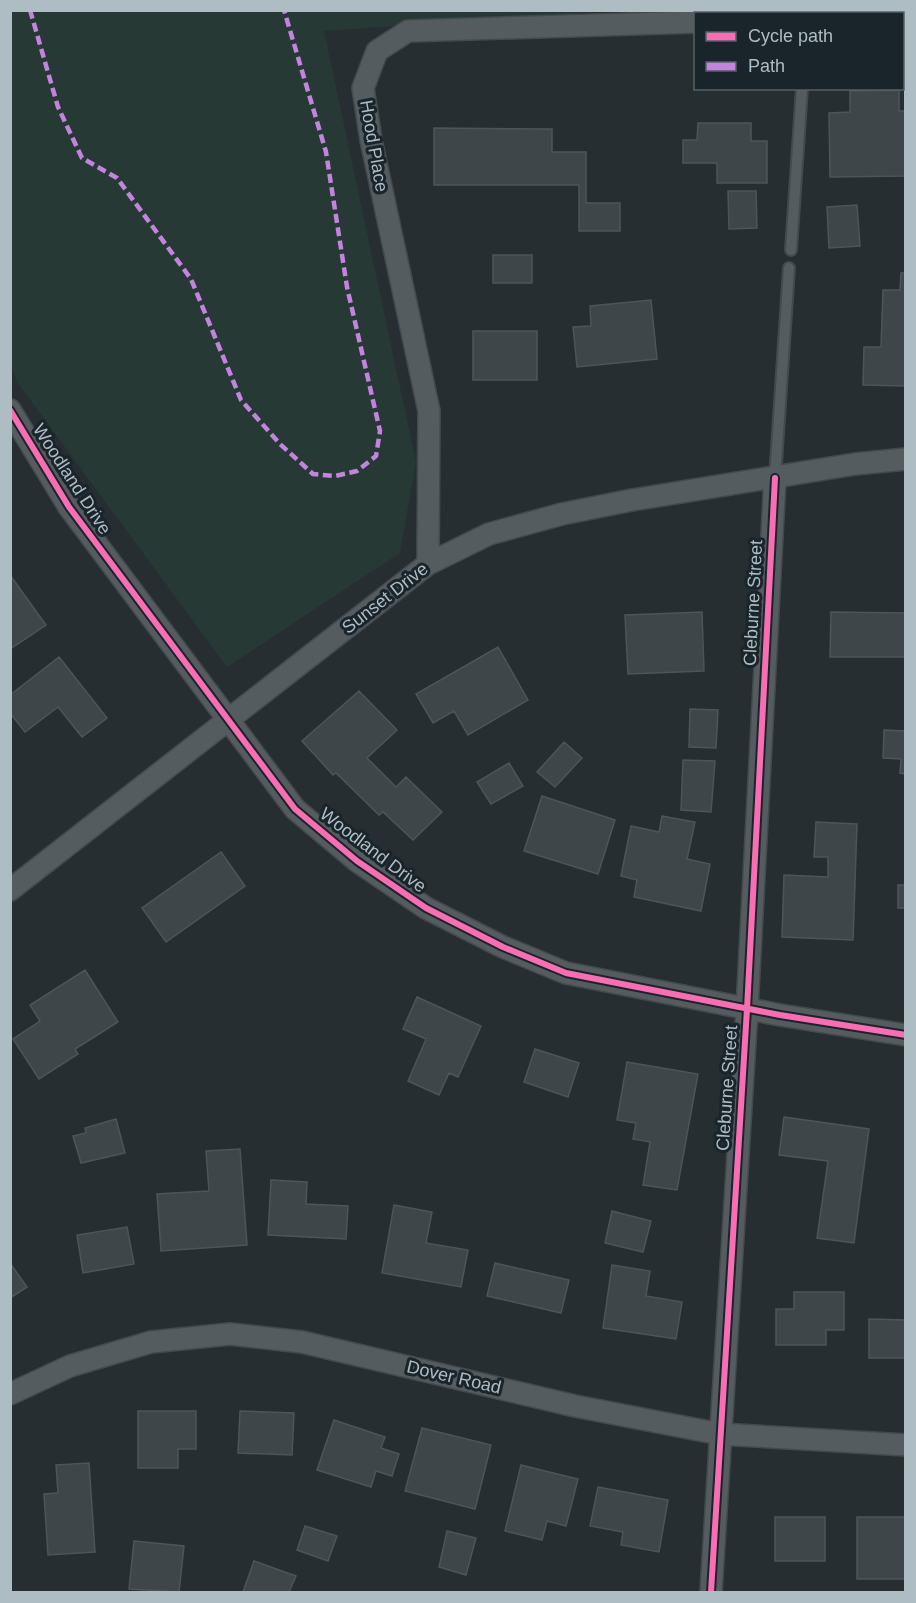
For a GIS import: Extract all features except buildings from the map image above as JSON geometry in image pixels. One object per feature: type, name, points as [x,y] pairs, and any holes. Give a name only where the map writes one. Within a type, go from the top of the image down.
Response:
[{"type":"street","name":"Hood Place","points":[[428,564],[429,411],[371,140],[363,88],[377,51],[408,31],[694,22]]},
{"type":"street","name":"Woodland Drive","points":[[10,410],[69,507],[295,809],[357,861],[426,908],[503,947],[566,973],[747,1009],[906,1035]]},
{"type":"street","name":"Sunset Drive","points":[[10,890],[428,564],[489,534],[562,514],[632,500],[855,464],[906,459]]},
{"type":"street","name":"Cleburne Street","points":[[711,1593],[747,1009],[775,478]]},
{"type":"street","name":"Dover Road","points":[[10,1394],[70,1366],[151,1342],[230,1334],[302,1342],[575,1406],[720,1434],[906,1445]]},
{"type":"lane","points":[[791,250],[802,90]]},
{"type":"lane","points":[[775,478],[789,268]]},
{"type":"green space","points":[[10,11],[609,11],[324,31],[416,462],[400,553],[227,667],[17,382],[11,366]]},
{"type":"marked path","points":[[30,10],[58,107],[82,158],[117,178],[191,279],[241,400],[280,444],[313,474],[335,476],[357,471],[376,456],[380,431],[347,287],[326,152],[284,10]]},
{"type":"cycle path","points":[[10,410],[69,507],[295,809],[357,861],[426,908],[503,947],[566,973],[780,1015],[906,1035]]},
{"type":"cycle path","points":[[711,1592],[747,1009],[775,478]]}]
